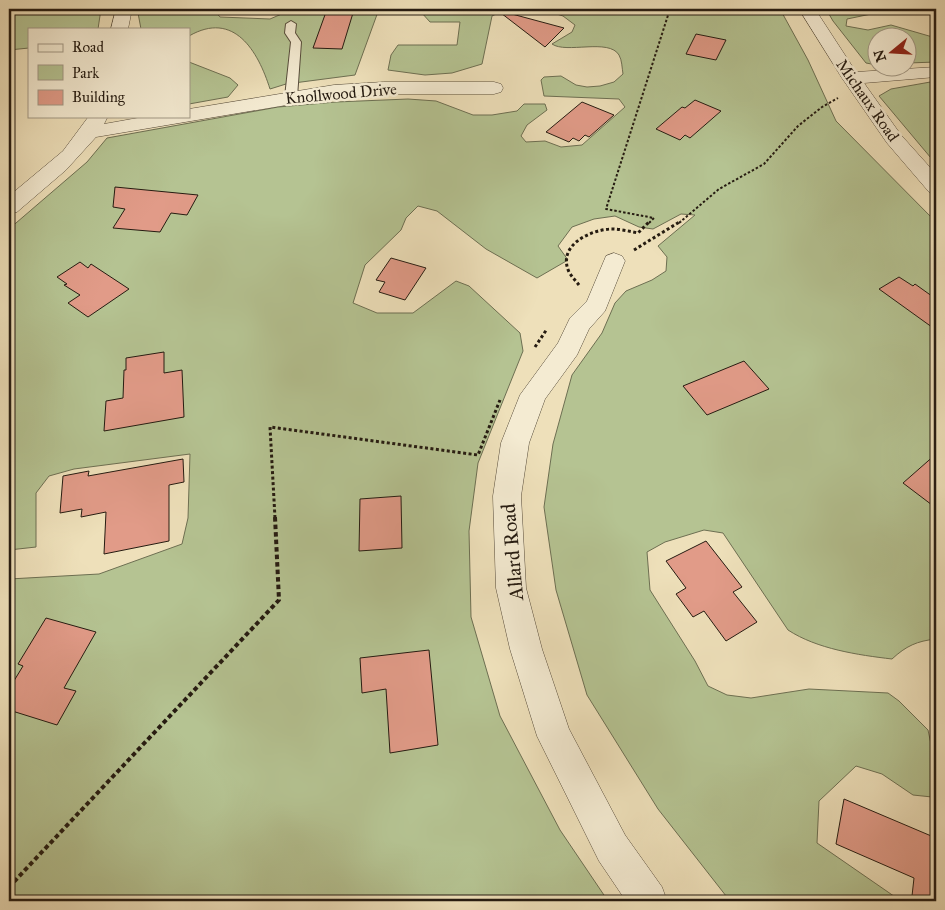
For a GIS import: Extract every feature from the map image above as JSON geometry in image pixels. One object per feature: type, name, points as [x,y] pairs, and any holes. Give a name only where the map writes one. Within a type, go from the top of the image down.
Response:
[{"type":"street","points":[[119,28],[124,9]]},
{"type":"street","name":"Michaux Road","points":[[806,9],[894,139],[936,187]]},
{"type":"street","points":[[854,82],[936,72]]},
{"type":"street","name":"Knollwood Drive","points":[[190,116],[334,91],[384,88],[494,88]]},
{"type":"street","points":[[9,207],[71,154],[94,124],[162,118]]},
{"type":"street","name":"Allard Road","points":[[614,261],[597,305],[579,324],[568,348],[533,395],[515,443],[507,496],[511,588],[526,649],[554,736],[612,848],[648,901]]},
{"type":"lane","points":[[291,24],[290,33],[296,42],[291,97]]},
{"type":"path","points":[[580,290],[567,264],[568,252],[575,242],[595,231],[624,230],[638,233],[654,218],[606,209],[670,9]]},
{"type":"path","points":[[614,261],[674,227],[719,189],[764,164],[798,126],[854,82]]},
{"type":"path","points":[[533,349],[548,327]]},
{"type":"path","points":[[9,887],[279,600],[270,426],[478,455],[491,418],[503,394]]},
{"type":"green space","points":[[9,9],[101,9],[98,28],[28,28],[28,48],[9,50]]},
{"type":"green space","points":[[142,9],[213,9],[220,17],[270,19],[284,13],[284,9],[379,9],[355,75],[286,84],[270,89],[259,61],[251,49],[242,38],[231,31],[219,28],[205,29],[190,36],[190,28],[141,28],[138,13]]},
{"type":"green space","points":[[422,9],[520,9],[502,11],[492,16],[482,64],[452,73],[425,75],[388,70],[391,55],[398,45],[457,45],[460,22],[430,22],[421,12]]},
{"type":"green space","points":[[541,9],[780,9],[808,60],[836,121],[936,222],[936,639],[912,645],[892,659],[838,650],[799,637],[788,630],[723,533],[704,530],[665,542],[647,552],[650,590],[695,661],[708,686],[727,695],[751,698],[809,689],[888,693],[899,701],[928,730],[935,763],[932,797],[913,795],[882,774],[856,766],[819,801],[817,843],[901,901],[730,901],[658,809],[587,695],[556,590],[544,507],[553,444],[572,375],[602,333],[615,303],[626,291],[652,280],[666,271],[667,257],[658,246],[695,215],[681,214],[653,229],[639,227],[615,216],[594,219],[572,227],[558,246],[568,260],[537,278],[486,249],[437,211],[418,206],[406,218],[401,230],[365,265],[353,303],[377,313],[413,313],[456,281],[469,286],[520,333],[523,351],[478,463],[469,531],[471,617],[500,716],[560,830],[608,901],[9,901],[9,579],[99,574],[182,544],[188,518],[190,454],[74,469],[49,476],[36,493],[36,547],[9,550],[9,229],[87,162],[107,138],[278,107],[408,99],[436,101],[473,115],[492,115],[517,111],[524,104],[545,104],[547,110],[527,125],[521,136],[526,142],[545,141],[561,147],[582,145],[625,107],[619,99],[544,96],[541,80],[544,77],[561,76],[576,85],[587,87],[600,86],[614,82],[623,74],[621,59],[614,50],[606,48],[567,48],[552,44],[572,32],[575,25],[563,16]]},
{"type":"green space","points":[[826,9],[871,9],[876,13],[847,19],[846,26],[868,30],[868,63],[866,63],[833,21]]},
{"type":"green space","points":[[891,25],[901,28],[877,28]]},
{"type":"green space","points":[[918,33],[936,38],[936,62],[918,63]]},
{"type":"green space","points":[[190,62],[230,78],[238,85],[228,97],[190,104]]},
{"type":"green space","points":[[936,81],[936,164],[879,96],[891,89]]},
{"type":"building","points":[[497,10],[564,28],[545,47]]},
{"type":"building","points":[[326,12],[353,13],[342,49],[313,48]]},
{"type":"building","points":[[696,34],[726,40],[716,60],[686,54]]},
{"type":"building","points":[[695,100],[721,111],[690,138],[685,135],[680,140],[656,129],[682,107],[685,108]]},
{"type":"building","points":[[582,102],[614,115],[589,137],[585,135],[579,141],[573,138],[569,142],[546,132]]},
{"type":"building","points":[[115,187],[198,195],[187,215],[171,213],[160,232],[113,228],[125,209],[113,207]]},
{"type":"building","points":[[391,258],[426,268],[405,300],[379,292],[385,282],[376,280]]},
{"type":"building","points":[[80,262],[88,268],[91,264],[129,289],[88,317],[68,303],[80,295],[64,285],[67,284],[57,277]]},
{"type":"building","points":[[899,277],[913,286],[915,284],[936,299],[936,330],[879,289]]},
{"type":"building","points":[[164,352],[164,373],[182,370],[184,417],[104,431],[106,401],[123,398],[126,358]]},
{"type":"building","points":[[744,361],[769,389],[707,415],[683,386]]},
{"type":"building","points":[[936,454],[936,508],[903,483]]},
{"type":"building","points":[[183,459],[184,482],[169,485],[169,541],[104,554],[106,512],[81,517],[82,509],[60,513],[63,476],[89,471],[88,476]]},
{"type":"building","points":[[401,496],[402,548],[359,551],[360,499]]},
{"type":"building","points":[[706,541],[742,587],[733,592],[757,622],[726,641],[704,611],[693,617],[676,594],[686,588],[666,561]]},
{"type":"building","points":[[46,618],[96,632],[64,688],[76,691],[57,725],[9,710],[9,689],[23,666],[18,664]]},
{"type":"building","points":[[429,650],[438,745],[390,753],[386,689],[362,693],[360,658]]},
{"type":"building","points":[[844,799],[936,838],[936,901],[923,901],[912,896],[914,878],[836,844]]}]
